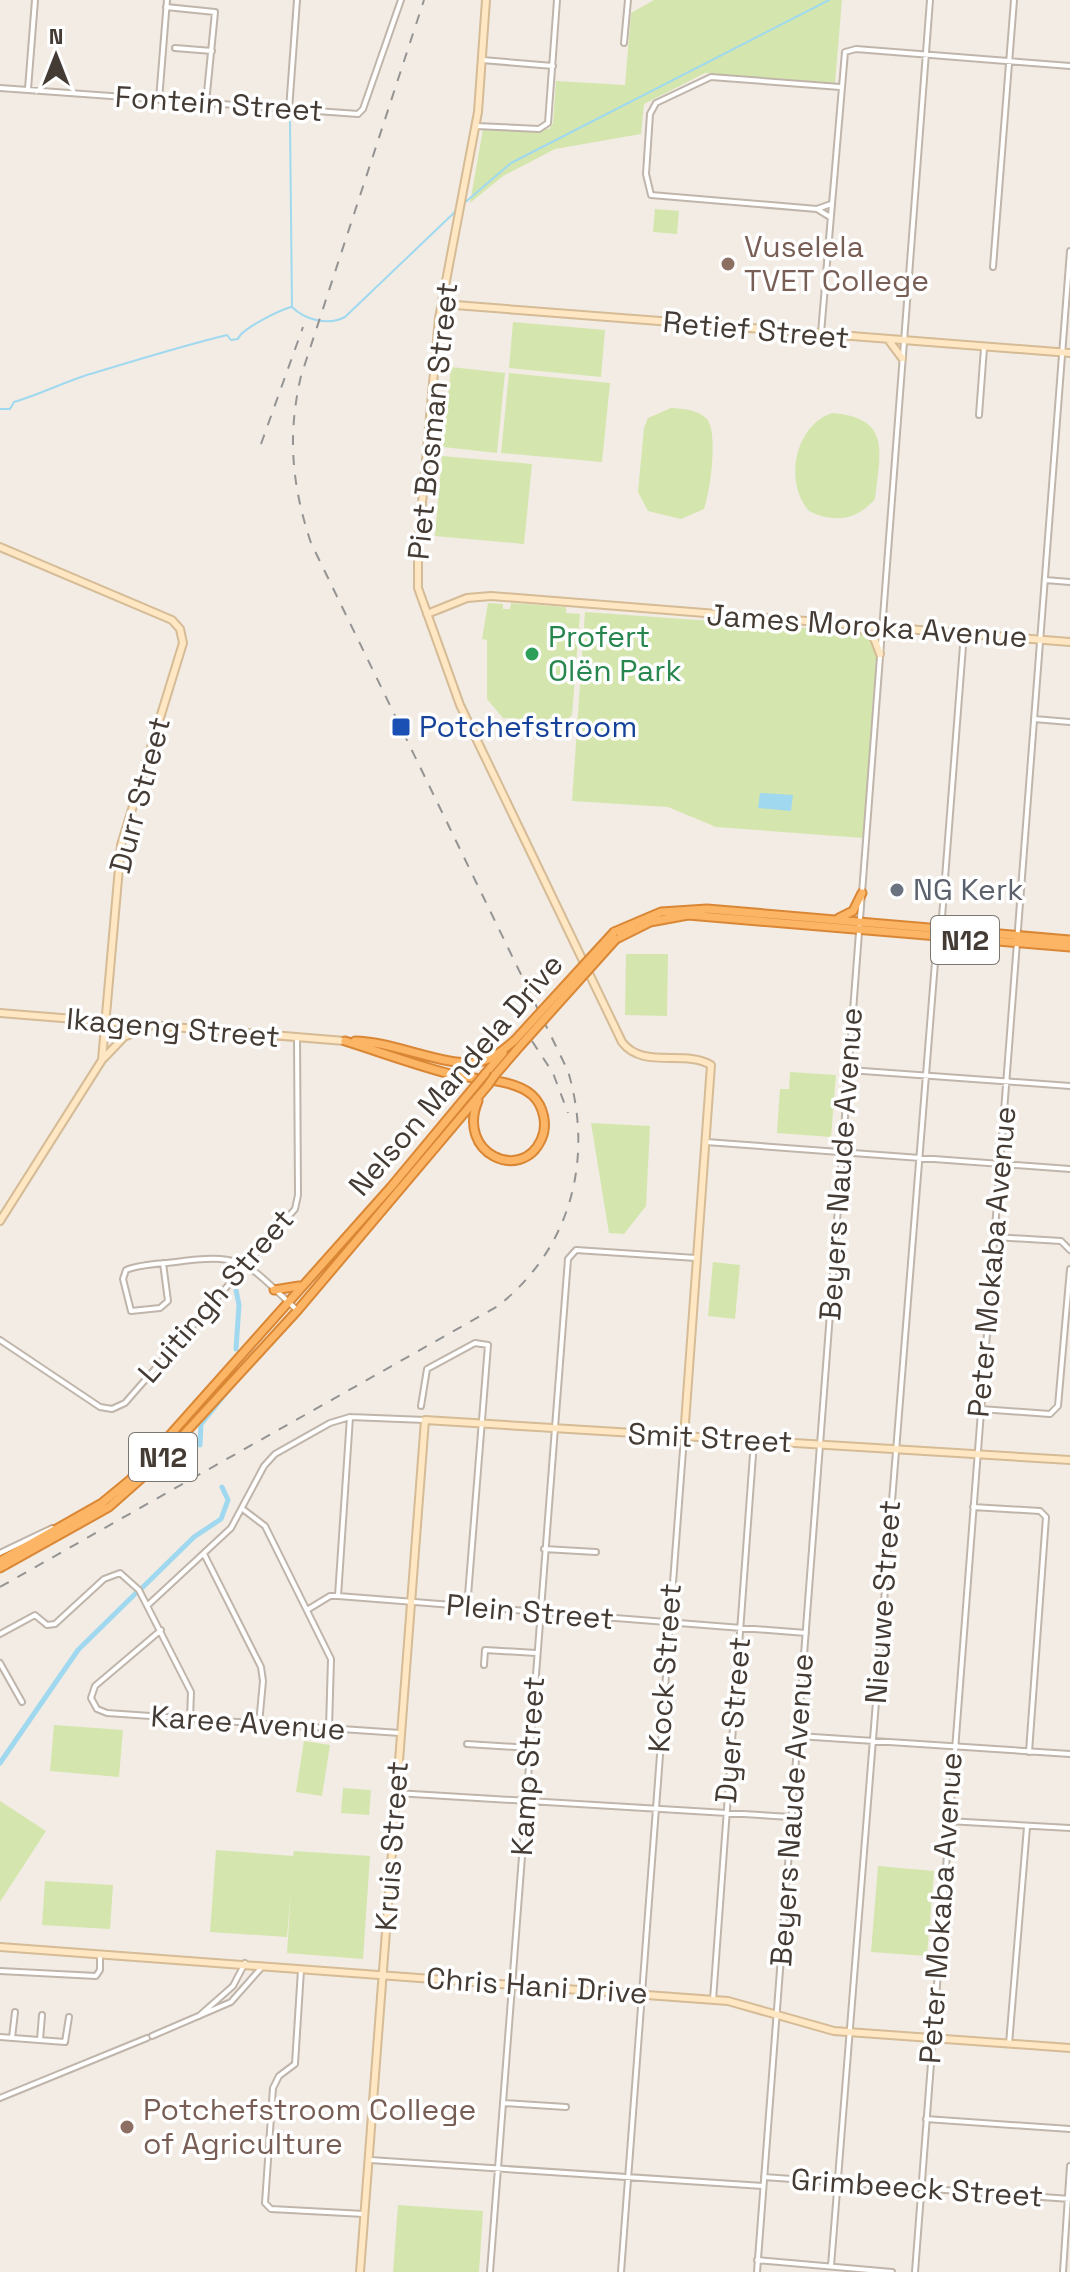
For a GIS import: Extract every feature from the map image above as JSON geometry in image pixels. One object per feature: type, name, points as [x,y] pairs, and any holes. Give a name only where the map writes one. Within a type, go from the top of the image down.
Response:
[{"type":"highway","points":[[837,918],[853,911],[862,893]]},
{"type":"highway","name":"Nelson Mandela Drive","points":[[0,1561],[112,1496],[149,1461],[301,1285],[391,1187],[485,1074],[615,936],[643,917],[681,909],[837,918],[860,924]]},
{"type":"highway","name":"Nelson Mandela Drive","points":[[615,936],[650,922],[688,915],[860,924],[1070,947]]},
{"type":"highway","name":"Nelson Mandela Drive","points":[[1017,940],[1070,940]]},
{"type":"highway","points":[[345,1041],[382,1043],[472,1063],[492,1058],[517,1043]]},
{"type":"highway","points":[[345,1041],[449,1074],[526,1091],[540,1105],[545,1126],[541,1142],[529,1154],[506,1160],[490,1155],[479,1145],[472,1119],[486,1086]]},
{"type":"highway","name":"Nelson Mandela Drive","points":[[0,1568],[96,1515],[134,1486],[297,1311],[486,1086],[517,1043]]},
{"type":"highway","points":[[274,1290],[301,1285]]},
{"type":"street","points":[[28,90],[35,0]]},
{"type":"street","points":[[159,100],[167,0]]},
{"type":"street","points":[[289,110],[297,0]]},
{"type":"street","name":"Fontein Street","points":[[0,88],[358,114],[363,109],[401,0]]},
{"type":"street","name":"Piet Bosman Street","points":[[486,0],[476,126],[442,304],[417,564],[418,588],[460,705],[622,1042],[639,1056],[700,1061],[711,1065]]},
{"type":"street","points":[[476,126],[539,129],[546,125],[557,0]]},
{"type":"street","points":[[624,43],[628,0]]},
{"type":"street","name":"Beyers Naude Avenue","points":[[757,2272],[930,0]]},
{"type":"street","points":[[993,267],[1014,0]]},
{"type":"street","points":[[166,7],[215,12],[206,103]]},
{"type":"street","points":[[175,48],[212,51]]},
{"type":"street","points":[[821,336],[845,52],[856,49],[1070,66]]},
{"type":"street","points":[[482,60],[553,66]]},
{"type":"street","points":[[831,204],[817,209],[649,194],[646,174],[653,105],[706,77],[840,87]]},
{"type":"street","points":[[817,209],[830,217]]},
{"type":"street","name":"Peter Mokaba Avenue","points":[[915,2272],[976,1453],[1040,640],[1066,352],[1070,251]]},
{"type":"street","name":"Retief Street","points":[[442,304],[821,336],[1066,352]]},
{"type":"street","points":[[889,341],[902,358]]},
{"type":"street","points":[[979,415],[984,348]]},
{"type":"street","name":"Durr Street","points":[[0,547],[172,620],[180,629],[183,643],[121,845],[102,1060]]},
{"type":"street","points":[[1045,580],[1070,582]]},
{"type":"street","name":"James Moroka Avenue","points":[[427,614],[467,598],[491,596],[1070,642]]},
{"type":"street","points":[[855,625],[874,638],[880,654]]},
{"type":"street","name":"Nieuwe Street","points":[[831,2266],[918,1157],[964,633]]},
{"type":"street","points":[[1034,719],[1070,722]]},
{"type":"street","name":"Ikageng Street","points":[[0,1013],[345,1041]]},
{"type":"street","points":[[0,1221],[102,1060],[124,1037],[149,1027]]},
{"type":"street","name":"Luitingh Street","points":[[0,1340],[93,1404],[112,1409],[125,1403],[290,1218],[297,1202],[297,1037]]},
{"type":"street","name":"Kock Street","points":[[621,2272],[711,1065]]},
{"type":"street","points":[[848,1070],[1070,1086]]},
{"type":"street","points":[[706,1142],[1070,1169]]},
{"type":"street","points":[[995,1237],[1061,1241],[1070,1250]]},
{"type":"street","name":"Kamp Street","points":[[490,2272],[568,1259],[576,1250],[698,1258]]},
{"type":"street","points":[[163,1263],[168,1301],[160,1308],[131,1311],[123,1274],[131,1268],[163,1263],[225,1256],[247,1266],[297,1311]]},
{"type":"street","points":[[981,1409],[1050,1414],[1055,1411],[1059,1399],[1070,1269]]},
{"type":"street","points":[[421,1406],[427,1369],[475,1343],[488,1345],[467,1608]]},
{"type":"street","points":[[148,1605],[204,1554],[244,1510],[269,1459],[330,1423],[350,1417],[338,1596]]},
{"type":"street","name":"Smit Street","points":[[350,1417],[1070,1460]]},
{"type":"street","name":"Kruis Street","points":[[360,2272],[425,1420]]},
{"type":"street","name":"Dyer Street","points":[[713,2000],[754,1441]]},
{"type":"street","points":[[973,1507],[1040,1511],[1046,1517],[1029,1752]]},
{"type":"street","points":[[244,1510],[258,1517],[265,1526],[333,1665],[329,1729]]},
{"type":"street","points":[[0,1553],[73,1520]]},
{"type":"street","points":[[544,1549],[596,1552]]},
{"type":"street","points":[[204,1554],[261,1667],[263,1681],[259,1724]]},
{"type":"street","points":[[0,1634],[35,1615],[47,1625],[55,1624],[114,1574],[125,1576],[148,1605],[191,1692],[190,1719]]},
{"type":"street","name":"Plein Street","points":[[307,1610],[330,1596],[338,1596],[806,1633]]},
{"type":"street","name":"Karee Avenue","points":[[161,1630],[95,1686],[91,1698],[97,1709],[190,1719],[400,1733]]},
{"type":"street","points":[[484,1665],[485,1650],[536,1653]]},
{"type":"street","points":[[0,1663],[22,1702]]},
{"type":"street","points":[[798,1736],[1070,1754]]},
{"type":"street","points":[[467,1744],[530,1748]]},
{"type":"street","points":[[396,1793],[791,1817]]},
{"type":"street","points":[[948,1821],[1070,1828]]},
{"type":"street","points":[[1009,2044],[1027,1827]]},
{"type":"street","name":"Chris Hani Drive","points":[[0,1947],[713,2000],[743,2004],[816,2028],[1070,2048]]},
{"type":"street","points":[[0,1971],[96,1976],[100,1970],[100,1953]]},
{"type":"street","points":[[194,2020],[233,1986],[245,1963]]},
{"type":"street","points":[[0,2098],[194,2020],[231,2002],[263,1965]]},
{"type":"street","points":[[301,1968],[295,2064],[279,2076],[273,2088],[265,2203],[271,2209],[364,2214]]},
{"type":"street","points":[[12,2038],[15,2012]]},
{"type":"street","points":[[40,2040],[42,2015]]},
{"type":"street","points":[[0,2037],[67,2041],[69,2017]]},
{"type":"street","points":[[503,2103],[566,2107]]},
{"type":"street","points":[[926,2119],[1070,2129]]},
{"type":"street","name":"Grimbeeck Street","points":[[368,2160],[763,2186]]},
{"type":"street","points":[[1063,2272],[1070,2166]]},
{"type":"street","name":"Grimbeeck Street","points":[[764,2177],[1069,2199]]},
{"type":"street","points":[[757,2260],[892,2272]]},
{"type":"green space","points":[[654,0],[842,0],[835,83],[705,73],[644,104],[641,134],[555,149],[503,176],[470,203],[483,129],[549,129],[553,123],[556,81],[625,85],[631,13]]},
{"type":"green space","points":[[655,209],[679,211],[677,234],[653,232]]},
{"type":"green space","points":[[513,322],[605,330],[601,377],[509,368]]},
{"type":"green space","points":[[451,367],[505,373],[497,453],[443,447]]},
{"type":"green space","points":[[509,373],[610,383],[602,462],[501,453]]},
{"type":"green space","points":[[671,408],[702,415],[710,425],[712,435],[711,476],[704,509],[681,519],[648,511],[638,492],[644,428],[648,418]]},
{"type":"green space","points":[[832,413],[865,422],[878,440],[875,499],[860,512],[844,518],[809,511],[801,499],[795,471],[801,442],[819,420]]},
{"type":"green space","points":[[442,456],[532,464],[524,544],[435,536]]},
{"type":"green space","name":"Profert Olën Park","points":[[488,603],[503,604],[503,609],[510,609],[511,603],[566,607],[566,613],[580,614],[572,715],[565,721],[503,718],[487,699],[487,640],[482,639]]},
{"type":"green space","points":[[585,612],[878,633],[863,838],[716,827],[668,807],[572,801]]},
{"type":"green space","points":[[626,954],[668,954],[667,1016],[625,1015]]},
{"type":"green space","points":[[790,1072],[836,1075],[831,1137],[777,1133],[780,1089],[789,1089]]},
{"type":"green space","points":[[591,1123],[650,1126],[646,1206],[624,1234],[609,1233]]},
{"type":"green space","points":[[713,1262],[740,1265],[735,1319],[708,1316]]},
{"type":"green space","points":[[54,1725],[123,1730],[119,1777],[50,1771]]},
{"type":"green space","points":[[304,1741],[330,1745],[322,1796],[296,1792]]},
{"type":"green space","points":[[343,1788],[371,1790],[369,1815],[341,1813]]},
{"type":"green space","points":[[0,1801],[46,1831],[0,1902]]},
{"type":"green space","points":[[216,1850],[293,1856],[294,1851],[370,1856],[363,1959],[287,1953],[291,1891],[287,1937],[210,1932]]},
{"type":"green space","points":[[878,1866],[934,1871],[927,1956],[871,1952]]},
{"type":"green space","points":[[45,1881],[113,1885],[110,1929],[42,1925]]},
{"type":"green space","points":[[398,2205],[483,2211],[479,2272],[393,2272]]},
{"type":"water","points":[[760,793],[793,795],[791,811],[758,808]]},
{"type":"waterway","points":[[462,205],[511,163],[829,0]]},
{"type":"waterway","points":[[290,122],[292,307],[303,315],[324,321],[345,317],[458,209]]},
{"type":"waterway","points":[[0,409],[10,409],[14,402],[84,376],[154,355],[227,335],[231,340],[238,339],[253,325],[291,307]]},
{"type":"waterway","points":[[236,1290],[239,1305],[236,1349]]},
{"type":"waterway","points":[[200,1445],[201,1424],[234,1383]]},
{"type":"waterway","points":[[142,1588],[194,1537],[221,1519],[228,1500],[222,1487]]},
{"type":"waterway","points":[[0,1763],[78,1650],[136,1593]]},
{"type":"railway","points":[[0,1587],[498,1306],[523,1283],[543,1257],[559,1229],[570,1200],[577,1169],[578,1137],[568,1071],[311,543],[296,481],[293,440],[301,376],[424,0]]},
{"type":"railway","points":[[261,444],[303,327]]},
{"type":"railway","points":[[532,1041],[553,1073],[568,1113]]},
{"type":"place","name":"Vuselela TVET College","points":[[728,264]]},
{"type":"place","name":"Profert Olën Park","points":[[532,654]]},
{"type":"place","name":"Potchefstroom","points":[[401,727]]},
{"type":"place","name":"NG Kerk","points":[[897,890]]},
{"type":"place","name":"Potchefstroom College of Agriculture","points":[[127,2127]]}]
